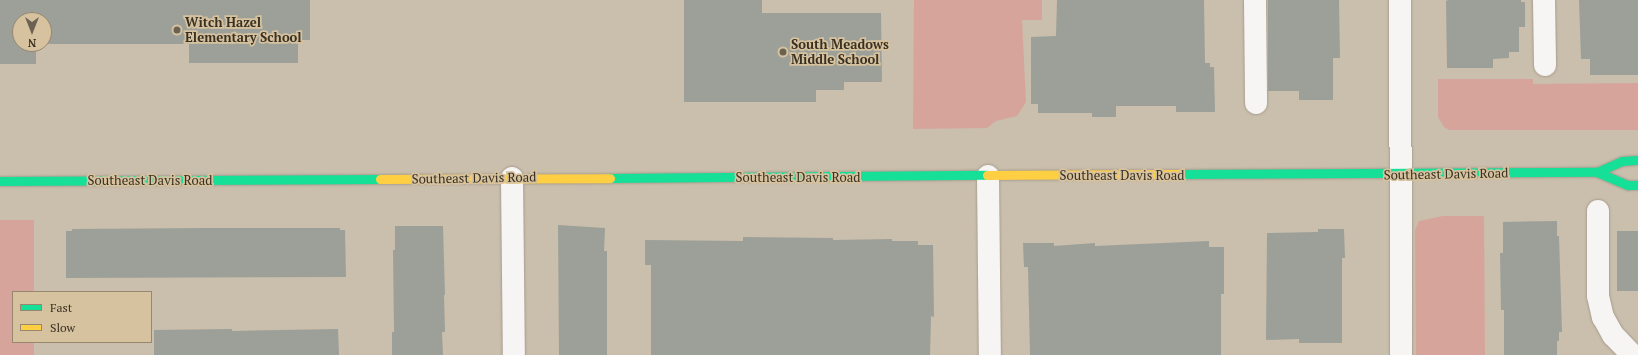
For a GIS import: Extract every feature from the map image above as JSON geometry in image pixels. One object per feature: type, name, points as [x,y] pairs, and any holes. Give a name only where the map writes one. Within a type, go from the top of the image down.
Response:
[{"type":"street","points":[[1255,0],[1256,103]]},
{"type":"street","points":[[1400,0],[1401,355]]},
{"type":"street","points":[[1544,0],[1545,65]]},
{"type":"street","name":"Southeast Davis Road","points":[[0,181],[1597,172],[1622,161],[1638,160]]},
{"type":"street","name":"Southeast Davis Road","points":[[1597,172],[1628,185],[1638,185]]},
{"type":"street","points":[[988,176],[990,355]]},
{"type":"street","points":[[512,178],[514,355]]},
{"type":"street","points":[[1598,211],[1598,296],[1603,316],[1613,335],[1632,355],[1638,350]]},
{"type":"shaded area","points":[[914,0],[1042,0],[1042,20],[1022,20],[1026,102],[1017,116],[996,121],[987,128],[913,129]]},
{"type":"shaded area","points":[[1438,79],[1533,79],[1533,84],[1638,83],[1638,130],[1449,130],[1444,127],[1438,117]]},
{"type":"shaded area","points":[[1443,216],[1484,216],[1485,355],[1416,355],[1415,230],[1419,221]]},
{"type":"shaded area","points":[[0,220],[34,220],[34,291],[12,291],[12,343],[34,343],[34,355],[0,355]]},
{"type":"building","name":"Witch Hazel Elementary School","points":[[0,0],[310,0],[310,40],[298,40],[298,63],[189,63],[189,44],[52,44],[52,12],[12,12],[12,52],[36,52],[36,64],[0,64]]},
{"type":"building","name":"South Meadows Middle School","points":[[684,0],[762,0],[762,13],[881,13],[882,82],[844,82],[844,90],[816,90],[816,102],[684,102]]},
{"type":"building","points":[[1057,0],[1204,0],[1205,63],[1210,63],[1210,67],[1214,67],[1215,112],[1176,112],[1176,106],[1116,106],[1116,117],[1092,117],[1092,113],[1038,113],[1038,104],[1031,104],[1031,37],[1056,36]]},
{"type":"building","points":[[1268,0],[1339,0],[1340,58],[1333,58],[1333,100],[1299,100],[1299,91],[1268,91]]},
{"type":"building","points":[[1521,0],[1521,2],[1525,2],[1525,27],[1519,27],[1519,52],[1509,52],[1509,58],[1493,59],[1493,68],[1447,68],[1446,1]]},
{"type":"building","points":[[1579,0],[1638,0],[1638,75],[1590,75],[1590,59],[1581,59]]},
{"type":"building","points":[[1557,221],[1557,236],[1559,236],[1562,332],[1559,332],[1559,341],[1557,341],[1557,355],[1504,355],[1504,310],[1501,310],[1500,253],[1503,253],[1503,222]]},
{"type":"building","points":[[558,225],[605,228],[604,251],[607,251],[607,355],[559,355]]},
{"type":"building","points":[[395,226],[443,226],[445,332],[442,332],[443,355],[392,355],[392,332],[394,332],[393,250],[395,250]]},
{"type":"building","points":[[340,228],[340,230],[345,230],[346,277],[66,278],[66,231],[72,231],[72,229]]},
{"type":"building","points":[[1318,229],[1344,229],[1345,258],[1342,258],[1342,343],[1299,343],[1299,339],[1266,340],[1267,233],[1318,232]]},
{"type":"building","points":[[1617,231],[1638,231],[1638,291],[1617,291]]},
{"type":"building","points":[[743,237],[833,238],[833,240],[892,239],[892,241],[918,241],[918,245],[933,245],[934,317],[931,316],[930,355],[651,355],[651,265],[645,265],[645,240],[743,241]]},
{"type":"building","points":[[1209,241],[1209,247],[1224,247],[1224,294],[1221,294],[1221,355],[1030,355],[1028,267],[1024,267],[1023,243],[1054,243],[1054,246],[1095,243],[1095,246]]},
{"type":"building","points":[[232,329],[232,331],[338,329],[339,355],[154,355],[154,330]]},
{"type":"traffic: fast","points":[[1178,174],[1597,172],[1622,161],[1638,160]]},
{"type":"traffic: fast","points":[[1597,172],[1628,185],[1638,185]]},
{"type":"traffic: fast","points":[[610,178],[987,175]]},
{"type":"traffic: fast","points":[[0,181],[380,179]]},
{"type":"traffic: slow","points":[[987,175],[1178,174]]},
{"type":"traffic: slow","points":[[380,179],[610,178]]},
{"type":"place","name":"Witch Hazel Elementary School","points":[[177,30]]},
{"type":"place","name":"South Meadows Middle School","points":[[783,52]]}]
